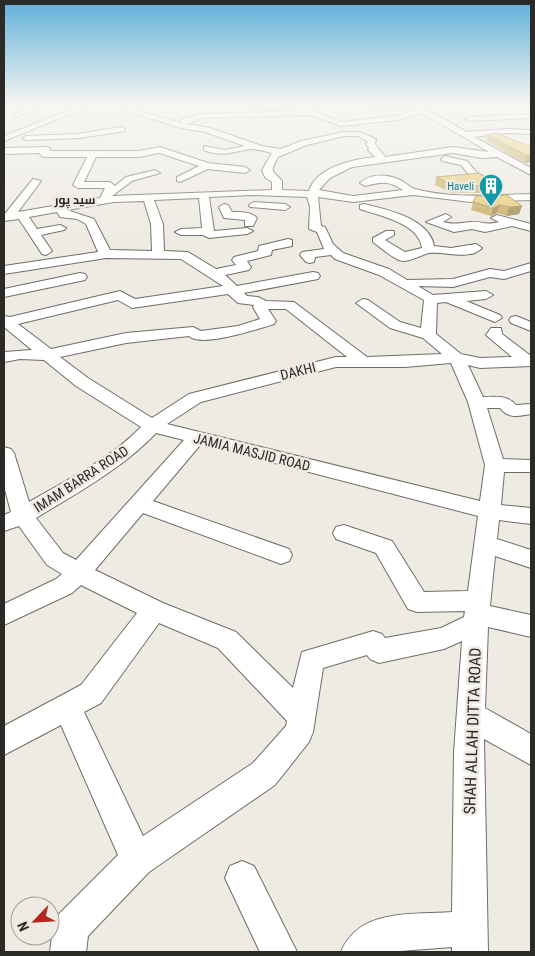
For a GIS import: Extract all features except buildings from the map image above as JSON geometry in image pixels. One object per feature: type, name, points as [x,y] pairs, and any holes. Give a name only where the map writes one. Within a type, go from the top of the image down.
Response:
[{"type":"street","points":[[4,151],[47,150],[44,154],[125,154],[160,150],[190,158],[193,162]]},
{"type":"street","points":[[75,154],[76,150]]},
{"type":"street","points":[[75,154],[93,150]]},
{"type":"street","points":[[212,150],[216,153],[229,154],[243,150]]},
{"type":"street","points":[[263,150],[274,155],[289,150]]},
{"type":"street","points":[[272,150],[284,152]]},
{"type":"street","points":[[367,150],[373,162],[401,160],[428,153],[453,150],[482,155],[499,154]]},
{"type":"street","points":[[354,157],[367,150]]},
{"type":"street","points":[[367,150],[340,167],[315,192],[315,229],[322,229],[328,246],[339,256],[384,272],[406,284],[430,307]]},
{"type":"street","points":[[422,150],[428,153]]},
{"type":"street","points":[[492,150],[499,154],[506,164],[524,172],[520,172],[531,180]]},
{"type":"street","points":[[93,154],[78,185],[110,185],[107,196]]},
{"type":"street","points":[[118,166],[125,154]]},
{"type":"street","points":[[274,155],[267,170],[277,187]]},
{"type":"street","points":[[443,158],[450,162],[464,163],[475,170],[486,181]]},
{"type":"street","points":[[163,161],[179,166],[193,162],[240,173]]},
{"type":"street","points":[[506,164],[531,172]]},
{"type":"street","points":[[180,178],[207,166]]},
{"type":"street","points":[[107,196],[129,179],[148,169]]},
{"type":"street","points":[[459,178],[475,170]]},
{"type":"street","points":[[365,183],[374,180],[371,178],[386,177],[402,184],[411,192]]},
{"type":"street","points":[[12,216],[36,181]]},
{"type":"street","points":[[152,197],[163,186]]},
{"type":"street","points":[[512,187],[531,186]]},
{"type":"street","points":[[12,216],[59,208],[107,196],[204,196],[277,187],[353,199],[411,192],[471,199],[531,197]]},
{"type":"street","points":[[204,196],[209,235],[226,238],[248,227],[251,218],[242,215],[228,216],[224,207]]},
{"type":"street","points":[[152,197],[162,254]]},
{"type":"street","points":[[207,208],[262,205],[285,207]]},
{"type":"street","points":[[364,207],[390,216],[422,232],[429,244],[428,249]]},
{"type":"street","points":[[59,208],[64,215],[89,218],[94,223],[98,244],[106,254]]},
{"type":"street","points":[[390,216],[403,211]]},
{"type":"street","points":[[487,215],[531,228]]},
{"type":"street","points":[[12,216],[34,233],[46,251]]},
{"type":"street","points":[[422,232],[445,222],[454,229],[474,225],[485,229],[510,223]]},
{"type":"street","points":[[34,233],[60,230]]},
{"type":"street","points":[[162,254],[182,243],[181,236],[208,230]]},
{"type":"street","points":[[390,233],[376,240],[403,257],[428,249],[451,252],[476,248]]},
{"type":"street","points":[[212,274],[245,267],[238,260],[267,252],[263,249],[288,243]]},
{"type":"street","points":[[310,259],[306,254],[333,251]]},
{"type":"street","points":[[4,270],[106,254],[184,255],[224,280],[243,300],[258,301],[263,305],[289,305],[362,361]]},
{"type":"street","points":[[406,284],[414,282],[453,284],[490,273],[504,274],[531,267]]},
{"type":"street","points":[[5,322],[120,295],[132,304],[313,276]]},
{"type":"street","points":[[4,293],[80,277]]},
{"type":"street","points":[[430,307],[450,298],[486,295]]},
{"type":"street","points":[[450,298],[495,325],[494,335],[528,361]]},
{"type":"street","points":[[363,303],[395,325],[428,335],[456,358],[477,402],[495,465],[489,511]]},
{"type":"street","points":[[4,357],[20,354],[47,355],[126,338],[193,331],[198,336],[240,330],[269,321],[260,307],[263,305]]},
{"type":"street","points":[[428,335],[430,307]]},
{"type":"street","points":[[516,320],[531,327]]},
{"type":"street","name":"JAMIA MASJID ROAD","points":[[5,322],[82,382],[152,426],[489,511],[531,516]]},
{"type":"street","points":[[456,358],[480,363],[528,361]]},
{"type":"street","name":"DAKHI","points":[[152,426],[195,398],[336,362],[405,362],[456,358]]},
{"type":"street","points":[[477,402],[505,403],[512,411],[531,409]]},
{"type":"street","name":"IMAM BARRA ROAD","points":[[13,519],[81,481],[136,444],[152,426]]},
{"type":"street","points":[[4,615],[64,586],[79,574],[196,438]]},
{"type":"street","points":[[4,453],[13,519],[55,559],[79,574],[154,610],[227,640],[301,716]]},
{"type":"street","points":[[495,465],[531,466]]},
{"type":"street","points":[[139,504],[281,555]]},
{"type":"street","name":"SHAH ALLAH DITTA ROAD","points":[[470,940],[469,752],[477,613],[489,511]]},
{"type":"street","points":[[344,533],[384,547],[417,602],[477,613],[531,626]]},
{"type":"street","points":[[485,544],[531,560]]},
{"type":"street","points":[[4,741],[91,694],[154,610]]},
{"type":"street","points":[[68,952],[72,928],[137,860],[264,774],[299,732],[311,660],[373,642],[379,651],[444,638],[477,613]]},
{"type":"street","points":[[67,707],[137,860]]},
{"type":"street","points":[[471,714],[531,750]]},
{"type":"street","points":[[242,878],[279,952]]},
{"type":"street","points":[[359,952],[378,935],[470,940]]},
{"type":"place","name":"Haveli","points":[[491,207]]},
{"type":"district","name":"سید پور","points":[[75,200]]}]
